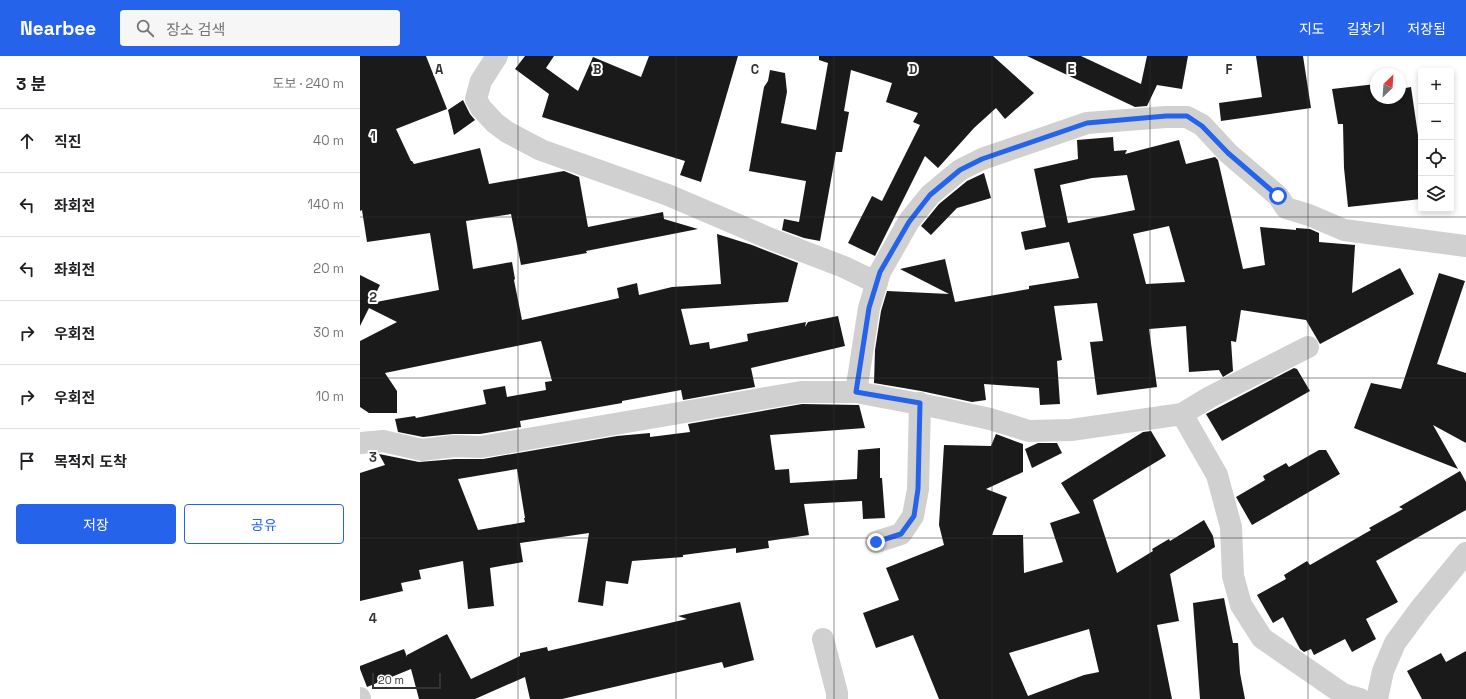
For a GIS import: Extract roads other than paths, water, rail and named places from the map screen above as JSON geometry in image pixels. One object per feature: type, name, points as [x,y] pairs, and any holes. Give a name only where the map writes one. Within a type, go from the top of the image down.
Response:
[{"type":"street","points":[[497,56],[481,81],[476,99],[481,108],[495,123],[507,132],[541,150],[668,194],[844,267],[877,283]]},
{"type":"street","points":[[856,392],[869,308],[880,272],[909,222],[930,195],[960,170],[982,159],[1087,123],[1166,116],[1187,116],[1202,126],[1228,153],[1278,196],[1286,208],[1309,215],[1344,230],[1466,246]]},
{"type":"street","points":[[360,443],[383,441],[422,450],[454,446],[481,446],[801,392],[856,392],[920,403],[990,419],[1029,430],[1071,430],[1182,414],[1210,397],[1308,347]]},
{"type":"street","points":[[876,542],[901,534],[914,516],[918,489],[920,403]]},
{"type":"street","points":[[1182,414],[1217,475],[1231,528],[1233,576],[1241,605],[1262,638],[1343,694],[1360,699]]},
{"type":"street","points":[[1377,699],[1383,671],[1395,643],[1420,609],[1466,552]]},
{"type":"street","points":[[823,639],[837,693],[837,699]]}]
